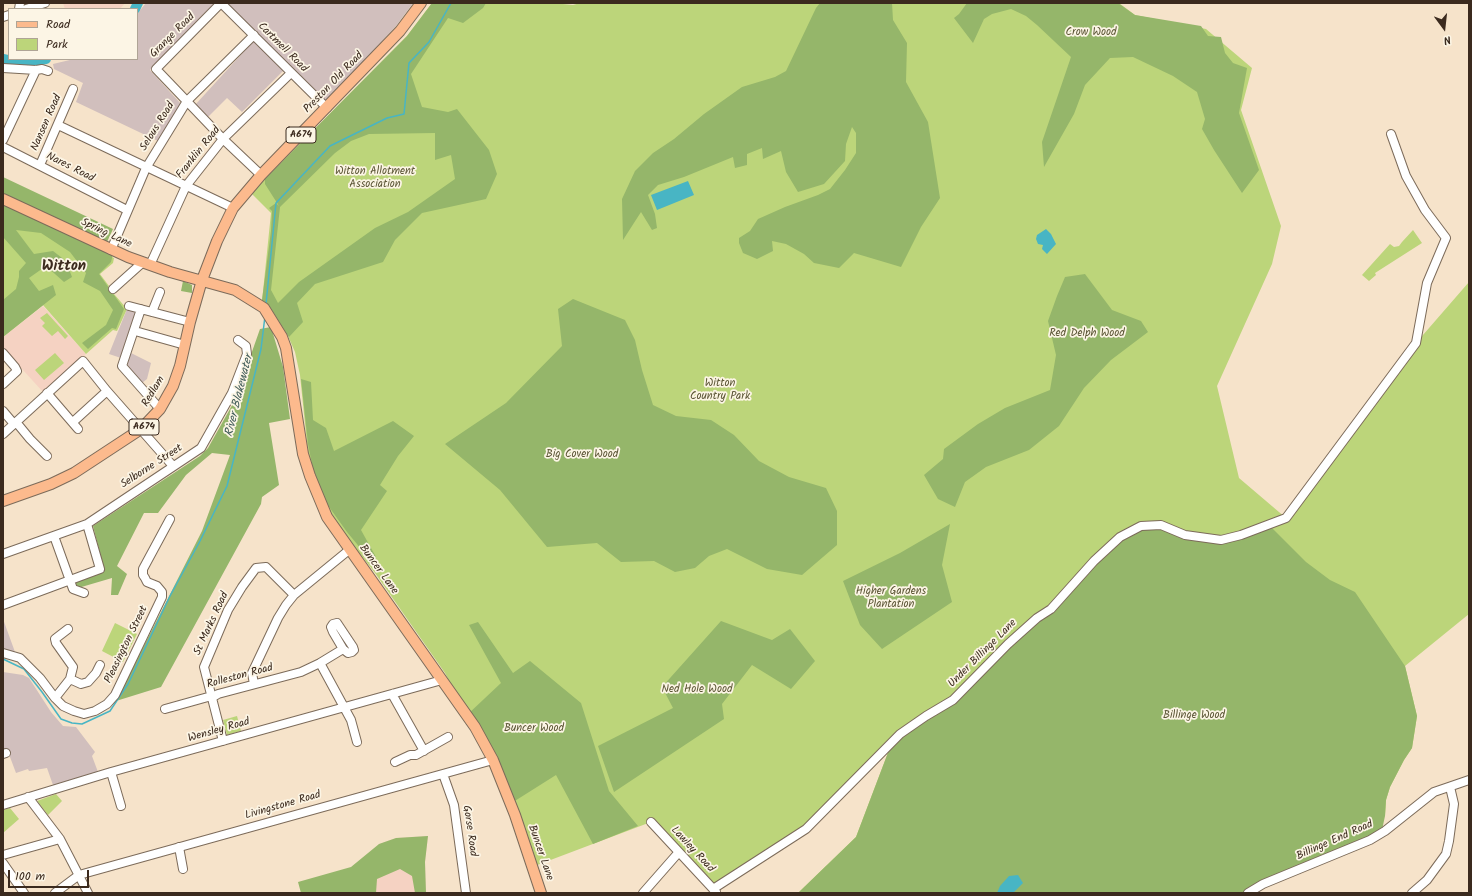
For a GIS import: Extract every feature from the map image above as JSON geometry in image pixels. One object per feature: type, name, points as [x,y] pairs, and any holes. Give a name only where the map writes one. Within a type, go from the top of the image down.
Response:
[{"type":"main road","name":"Preston Old Road","points":[[202,280],[217,241],[233,208],[262,175],[400,31],[421,3]]},
{"type":"main road","name":"Spring Lane","points":[[3,199],[111,250],[146,264],[202,280]]},
{"type":"main road","name":"Redlam","points":[[3,501],[51,484],[74,473],[141,429],[160,409],[174,386],[202,280]]},
{"type":"main road","name":"Buncer Lane","points":[[202,280],[235,290],[264,308],[282,337],[286,348],[303,454],[327,518],[475,727],[493,760],[515,815],[541,893]]},
{"type":"street","points":[[29,8],[45,3]]},
{"type":"street","name":"Cartmell Road","points":[[221,3],[327,108]]},
{"type":"street","name":"Grange Road","points":[[187,101],[156,69],[221,3]]},
{"type":"street","name":"Selous Road","points":[[111,250],[146,168],[187,101],[254,35]]},
{"type":"street","points":[[3,68],[42,69],[48,71]]},
{"type":"street","points":[[3,140],[36,70]]},
{"type":"street","name":"Franklin Road","points":[[146,264],[186,186],[223,139],[291,73]]},
{"type":"street","name":"Nansen Road","points":[[40,165],[73,89]]},
{"type":"street","points":[[187,101],[223,139],[262,175]]},
{"type":"street","points":[[58,125],[233,208]]},
{"type":"street","name":"Under Billinge Lane","points":[[715,891],[806,829],[900,734],[953,700],[1008,644],[1037,618],[1051,609],[1094,561],[1120,537],[1141,526],[1161,525],[1185,535],[1221,540],[1270,525],[1286,518],[1416,343],[1427,283],[1446,238],[1425,210],[1406,176],[1391,134]]},
{"type":"street","name":"Nares Road","points":[[3,147],[127,210]]},
{"type":"street","points":[[113,289],[146,264]]},
{"type":"street","points":[[152,312],[160,292]]},
{"type":"street","points":[[129,306],[190,322]]},
{"type":"street","points":[[141,309],[122,366],[160,409]]},
{"type":"street","points":[[135,330],[185,345]]},
{"type":"street","name":"Selborne Street","points":[[3,554],[87,524],[201,448],[232,393],[246,354],[246,346],[238,340]]},
{"type":"street","points":[[3,353],[15,366],[17,371],[3,384]]},
{"type":"street","points":[[3,434],[83,361],[107,391],[173,466]]},
{"type":"street","points":[[73,422],[107,391]]},
{"type":"street","points":[[47,393],[78,429]]},
{"type":"street","points":[[3,411],[47,456]]},
{"type":"street","name":"Pleasington Street","points":[[3,652],[20,658],[40,678],[63,706],[84,714],[95,711],[107,704],[115,695],[162,597],[162,592],[157,586],[147,582],[143,575],[143,569],[170,519]]},
{"type":"street","points":[[3,606],[100,568],[87,524]]},
{"type":"street","points":[[54,536],[72,589],[84,593]]},
{"type":"street","points":[[254,684],[252,673],[264,644],[278,618],[294,595],[349,550]]},
{"type":"street","name":"St Marks Road","points":[[223,741],[213,697],[205,672],[206,661],[228,610],[256,568],[266,567],[294,595]]},
{"type":"street","points":[[55,698],[70,679],[73,667],[53,637],[68,629]]},
{"type":"street","name":"Rolleston Road","points":[[165,709],[301,672],[343,649]]},
{"type":"street","points":[[323,661],[351,720],[357,742]]},
{"type":"street","points":[[70,679],[81,684],[88,682],[96,673],[100,665]]},
{"type":"street","name":"Wensley Road","points":[[3,805],[112,772],[442,680]]},
{"type":"street","points":[[392,694],[424,751]]},
{"type":"street","points":[[395,762],[410,755],[416,755],[448,737]]},
{"type":"street","name":"Livingstone Road","points":[[79,875],[493,760]]},
{"type":"street","points":[[112,772],[121,806]]},
{"type":"street","name":"Gorse Road","points":[[443,774],[454,805],[466,893]]},
{"type":"street","name":"Billinge End Road","points":[[1248,893],[1263,884],[1370,840],[1434,792],[1469,780]]},
{"type":"street","points":[[1412,893],[1427,880],[1446,854],[1454,804],[1450,786]]},
{"type":"street","points":[[28,797],[60,839],[88,893]]},
{"type":"street","name":"Lawley Road","points":[[651,822],[715,891]]},
{"type":"street","points":[[3,855],[60,839]]},
{"type":"street","points":[[179,847],[183,869]]},
{"type":"street","points":[[643,893],[679,852]]},
{"type":"street","points":[[3,863],[24,893]]},
{"type":"street","points":[[55,893],[79,875]]},
{"type":"shaded area","points":[[63,3],[125,3],[121,8],[65,8]]},
{"type":"shaded area","points":[[146,3],[217,3],[150,70],[182,105],[160,142],[76,102],[83,83],[54,69],[53,64],[70,60],[138,60],[138,13]]},
{"type":"shaded area","points":[[227,3],[413,3],[396,26],[326,102],[288,66],[242,112],[227,98],[207,118],[195,105],[259,35]]},
{"type":"shaded area","points":[[43,306],[86,354],[43,392],[3,348],[3,337]]},
{"type":"shaded area","points":[[127,309],[136,312],[121,358],[109,354]]},
{"type":"shaded area","points":[[131,353],[151,363],[147,379],[142,383],[127,365]]},
{"type":"shaded area","points":[[3,619],[15,652],[3,649]]},
{"type":"shaded area","points":[[3,672],[23,675],[29,678],[51,712],[63,726],[76,727],[95,752],[92,756],[98,772],[53,785],[47,768],[29,771],[28,769],[16,773],[7,749],[3,750]]},
{"type":"shaded area","points":[[428,836],[425,862],[426,893],[335,893],[379,844],[396,838]]},
{"type":"green space","name":"Witton Country Park","points":[[432,3],[553,3],[573,5],[580,3],[1119,3],[1135,15],[1206,29],[1252,68],[1241,110],[1281,226],[1272,264],[1217,386],[1239,478],[1286,518],[1416,343],[1469,282],[1469,614],[1405,666],[1417,716],[1412,748],[1390,787],[1386,800],[1385,816],[798,893],[856,837],[889,750],[806,829],[713,889],[651,822],[532,867],[515,815],[445,673],[375,573],[349,540],[332,515],[323,496],[308,453],[300,375],[295,352],[288,336],[269,306],[262,301],[271,213],[252,194],[265,179],[407,36]]},
{"type":"green space","points":[[432,3],[486,3],[483,8],[463,23],[448,18],[411,74],[422,107],[448,112],[457,109],[489,150],[497,174],[486,199],[422,213],[395,240],[383,262],[315,284],[297,303],[303,322],[289,337],[269,305],[262,300],[271,231],[272,211],[269,208],[276,203],[279,206],[265,184],[265,179],[407,36]],"holes":[[[435,133],[435,160],[451,155],[455,179],[408,212],[375,228],[299,282],[278,303],[271,290],[280,207],[335,153],[351,141],[369,134]]]},
{"type":"green space","points":[[820,3],[892,3],[893,20],[907,43],[906,82],[928,122],[940,198],[921,227],[901,267],[854,253],[839,268],[814,263],[804,254],[786,244],[772,241],[773,251],[757,259],[743,253],[739,243],[739,238],[750,231],[758,219],[830,189],[856,153],[856,133],[852,127],[846,144],[845,161],[824,184],[798,192],[786,172],[781,151],[763,159],[762,148],[747,154],[747,165],[735,168],[733,157],[684,177],[658,185],[648,195],[655,214],[657,228],[652,230],[641,212],[623,240],[622,199],[635,171],[653,153],[674,139],[704,114],[742,87],[775,77],[786,71],[816,8]]},
{"type":"green space","name":"Crow Wood","points":[[967,3],[1118,3],[1135,15],[1201,26],[1208,36],[1221,37],[1225,53],[1233,63],[1247,68],[1239,113],[1259,170],[1242,193],[1202,129],[1205,119],[1197,92],[1173,76],[1133,57],[1110,58],[1085,85],[1074,114],[1044,167],[1042,142],[1071,57],[1026,16],[1011,9],[992,14],[984,19],[973,43],[954,18]]},
{"type":"green space","points":[[3,177],[113,229],[106,244],[3,195]]},
{"type":"green space","points":[[3,203],[113,254],[111,262],[99,274],[124,309],[116,329],[112,328],[88,349],[82,343],[106,325],[113,310],[100,291],[83,282],[86,273],[70,252],[41,233],[16,230],[34,254],[53,251],[66,261],[72,277],[64,282],[46,266],[29,278],[39,291],[53,285],[56,295],[3,337],[3,300],[16,289],[19,271],[26,263],[3,237]]},
{"type":"green space","points":[[3,205],[114,258],[113,263],[100,274],[109,286],[108,287],[127,309],[117,331],[113,330],[86,354],[43,305],[3,337]]},
{"type":"green space","points":[[1413,230],[1422,243],[1375,273],[1376,275],[1369,281],[1362,275],[1390,244],[1394,247],[1399,246]]},
{"type":"green space","name":"Red Delph Wood","points":[[1085,274],[1112,310],[1141,321],[1148,332],[1111,360],[1084,388],[1059,426],[1029,450],[986,467],[965,482],[955,507],[938,499],[924,475],[943,459],[944,449],[978,424],[1005,408],[1050,390],[1056,355],[1048,321],[1065,277]]},
{"type":"green space","points":[[183,281],[192,285],[192,293],[181,291]]},
{"type":"green space","name":"Big Cover Wood","points":[[573,299],[625,320],[635,340],[642,370],[653,405],[676,416],[711,420],[734,435],[759,461],[789,477],[826,488],[837,511],[837,545],[802,575],[767,569],[727,549],[709,556],[695,568],[675,572],[654,561],[621,562],[597,543],[547,547],[500,490],[445,444],[506,403],[562,346],[558,309]]},
{"type":"green space","points":[[47,313],[68,336],[65,339],[58,331],[52,336],[42,326],[45,323],[40,318]]},
{"type":"green space","points":[[271,327],[283,367],[290,419],[269,423],[279,485],[262,497],[261,504],[161,687],[116,701],[202,531],[230,455],[212,453],[186,475],[158,513],[144,513],[117,566],[127,574],[118,595],[111,595],[112,578],[78,588],[73,582],[104,569],[93,526],[200,456],[208,448],[235,400],[260,329]]},
{"type":"green space","points":[[55,353],[64,363],[44,380],[35,370]]},
{"type":"green space","points":[[301,379],[311,382],[313,420],[326,428],[334,451],[393,421],[414,436],[398,456],[380,485],[387,491],[361,530],[376,557],[371,561],[347,532],[327,504],[313,469],[308,444]]},
{"type":"green space","name":"Higher Gardens Plantation","points":[[950,524],[942,565],[952,602],[882,649],[860,625],[843,581],[900,553]]},
{"type":"green space","name":"Billinge Wood","points":[[1161,525],[1221,540],[1269,525],[1306,562],[1330,580],[1355,592],[1405,666],[1417,716],[1412,748],[1390,787],[1386,800],[1382,830],[1370,839],[1244,893],[798,893],[856,837],[889,750],[900,734],[953,700],[1120,537],[1141,526]]},
{"type":"green space","name":"Ned Hole Wood","points":[[721,621],[772,640],[790,629],[815,661],[791,689],[752,665],[722,704],[724,719],[614,792],[598,746],[673,708],[662,687]]},
{"type":"green space","name":"Buncer Wood","points":[[478,622],[513,673],[530,661],[581,703],[609,791],[638,826],[593,844],[556,775],[510,804],[467,715],[501,683],[469,625]]},
{"type":"green space","points":[[115,623],[137,634],[123,662],[102,651]]},
{"type":"green space","points":[[237,716],[241,731],[227,735],[223,720]]},
{"type":"green space","points":[[56,794],[62,801],[48,815],[37,801]]},
{"type":"green space","points":[[10,808],[19,819],[3,833],[3,810]]},
{"type":"green space","points":[[428,836],[425,862],[426,893],[415,893],[412,876],[400,869],[377,879],[376,893],[301,893],[298,882],[351,867],[379,844],[396,838]]},
{"type":"water","points":[[688,181],[694,195],[657,210],[651,195]]},
{"type":"water","points":[[1046,229],[1051,234],[1056,244],[1047,254],[1042,249],[1043,245],[1038,244],[1036,239],[1037,235]]},
{"type":"water","points":[[1018,875],[1023,883],[1013,893],[997,893],[1000,886],[1009,876]]},
{"type":"waterway","points":[[136,8],[138,3]]},
{"type":"waterway","name":"River Blakewater","points":[[266,304],[276,203],[330,146],[387,118],[404,114],[409,63],[429,42],[451,3]]},
{"type":"waterway","points":[[3,59],[22,63],[40,60]]},
{"type":"waterway","name":"River Blakewater","points":[[3,659],[24,669],[61,719],[72,723],[82,724],[110,711],[128,684],[170,596],[200,541],[227,486],[261,349],[265,316]]},
{"type":"district","name":"Witton","points":[[64,267]]},
{"type":"park label","name":"Witton Allotment Association","points":[[375,178]]}]
